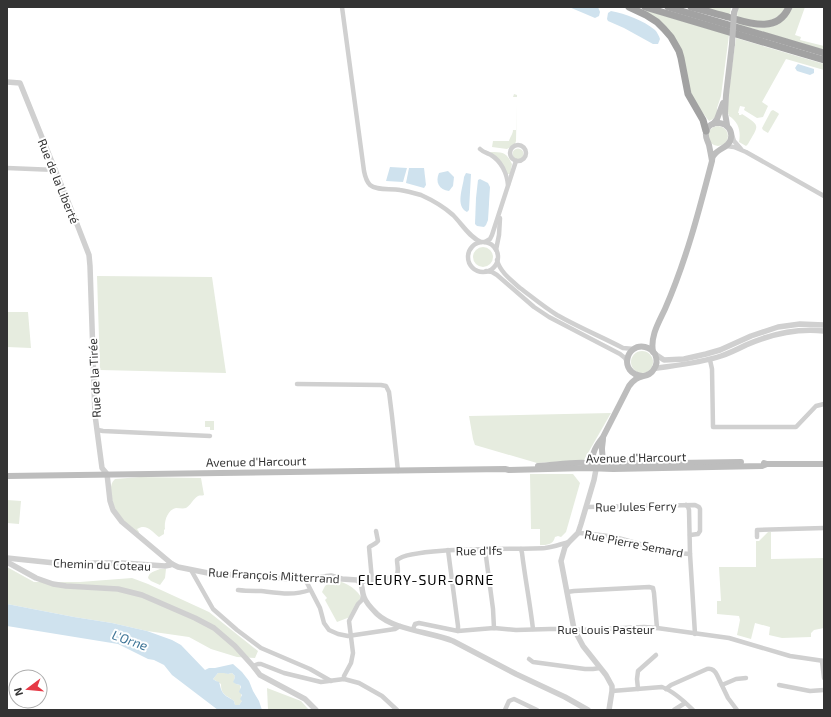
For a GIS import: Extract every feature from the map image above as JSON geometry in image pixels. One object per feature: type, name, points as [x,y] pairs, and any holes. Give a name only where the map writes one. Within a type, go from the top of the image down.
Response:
[{"type":"highway","points":[[629,7],[657,22],[671,37],[679,51],[688,94],[702,120],[706,131]]},
{"type":"highway","points":[[646,7],[824,60]]},
{"type":"highway","points":[[668,7],[824,54]]},
{"type":"highway","points":[[691,7],[750,23],[764,25],[771,24],[779,20],[789,7]]},
{"type":"main road","points":[[631,371],[637,376],[649,375],[657,362],[652,343],[654,334],[686,255],[712,160],[714,155],[730,140],[731,132],[727,125],[725,113],[735,9]]},
{"type":"main road","points":[[724,147],[713,147],[706,139],[706,131],[717,119],[726,95]]},
{"type":"main road","points":[[713,124],[719,122],[727,125]]},
{"type":"main road","points":[[709,143],[712,160]]},
{"type":"main road","points":[[629,386],[631,371],[627,362],[629,355],[637,348],[645,345],[654,334]]},
{"type":"main road","points":[[637,348],[646,347],[654,353]]},
{"type":"main road","points":[[597,466],[602,459],[603,437],[629,386],[634,380],[642,376]]},
{"type":"main road","name":"Avenue d'Harcourt","points":[[597,466],[642,463],[762,462],[767,464],[824,464]]},
{"type":"main road","name":"Avenue d'Harcourt","points":[[7,476],[505,469],[587,463],[613,469],[762,466],[767,464]]},
{"type":"street","points":[[342,7],[364,174],[367,182],[378,188],[404,190],[433,200],[457,219],[466,231],[474,238],[490,244],[496,251]]},
{"type":"street","name":"Rue de la Liberté","points":[[7,82],[20,83],[89,255],[90,280]]},
{"type":"street","points":[[731,132],[734,141],[742,150],[824,196]]},
{"type":"street","points":[[724,147],[742,150]]},
{"type":"street","points":[[480,149],[492,156],[501,165],[507,178],[508,190]]},
{"type":"street","points":[[470,250],[473,245],[489,240],[492,237],[516,162]]},
{"type":"street","points":[[7,168],[56,170]]},
{"type":"street","points":[[500,212],[499,235],[496,251],[499,267],[505,274],[530,296],[558,315],[623,348],[637,348]]},
{"type":"street","points":[[466,231],[470,241],[468,258],[474,269],[478,271],[492,272],[497,275],[534,307],[620,354],[627,362]]},
{"type":"street","points":[[486,271],[492,268],[497,260]]},
{"type":"street","name":"Rue de la Tirée","points":[[90,280],[96,415],[102,468],[107,474]]},
{"type":"street","points":[[654,353],[664,360],[684,359],[720,350],[756,334],[778,327],[800,324],[824,325]]},
{"type":"street","points":[[654,369],[710,360],[758,340],[787,331],[824,331]]},
{"type":"street","points":[[710,360],[712,369],[713,427],[796,427],[816,406],[824,404]]},
{"type":"street","points":[[297,384],[386,386],[389,392],[398,471]]},
{"type":"street","points":[[98,430],[102,432],[210,436]]},
{"type":"street","points":[[597,466],[578,533],[564,549],[561,559],[574,629],[583,646],[610,681],[612,691],[609,710]]},
{"type":"street","name":"Rue François Mitterrand","points":[[107,474],[110,501],[118,518],[172,564],[178,567],[208,573],[305,579],[328,576],[360,582]]},
{"type":"street","points":[[685,505],[695,505],[700,509],[699,533],[690,535]]},
{"type":"street","points":[[685,505],[689,510],[695,634]]},
{"type":"street","name":"Rue Jules Ferry","points":[[586,507],[685,505]]},
{"type":"street","points":[[757,537],[757,530],[824,528]]},
{"type":"street","points":[[376,531],[378,541],[369,548],[372,580],[360,582],[364,596],[378,615],[400,626],[448,639],[588,710]]},
{"type":"street","name":"Rue Pierre Semard","points":[[578,533],[617,537],[660,550],[690,554]]},
{"type":"street","name":"Rue d'Ifs","points":[[372,580],[394,577],[398,573],[397,560],[400,557],[415,553],[448,550],[521,549],[547,547],[569,542]]},
{"type":"street","points":[[485,549],[494,628]]},
{"type":"street","points":[[521,549],[531,607],[533,629]]},
{"type":"street","points":[[448,550],[458,631]]},
{"type":"street","name":"Chemin du Coteau","points":[[7,558],[74,565],[123,563],[170,566],[172,564]]},
{"type":"street","points":[[7,562],[36,578],[53,584],[118,589],[142,595],[195,618],[214,628],[235,646],[260,674],[305,699],[316,710]]},
{"type":"street","points":[[191,570],[213,609],[237,630],[261,648],[310,669],[331,681]]},
{"type":"street","points":[[305,579],[320,608],[324,623],[329,630],[338,634],[351,635],[395,629],[400,626]]},
{"type":"street","points":[[567,592],[648,586],[653,588],[657,628]]},
{"type":"street","points":[[238,590],[287,594],[310,590]]},
{"type":"street","points":[[344,679],[344,676],[351,663],[353,653],[349,621],[364,596]]},
{"type":"street","name":"Rue Louis Pasteur","points":[[413,630],[415,624],[419,623],[458,631],[494,628],[516,630],[581,630],[644,627],[729,638],[790,656],[823,661]]},
{"type":"street","points":[[638,689],[638,671],[656,655]]},
{"type":"street","points":[[529,659],[533,662],[586,669],[600,668]]},
{"type":"street","points":[[823,661],[824,678]]},
{"type":"street","points":[[253,666],[261,664],[321,682],[344,679],[359,683],[382,696],[397,710]]},
{"type":"street","points":[[666,689],[671,685],[709,669],[713,670],[722,684],[728,698],[737,710]]},
{"type":"street","points":[[722,684],[736,679],[746,678]]},
{"type":"street","points":[[779,685],[810,691],[824,690]]},
{"type":"street","points":[[612,691],[658,687],[666,689],[693,710]]},
{"type":"street","points":[[505,710],[509,700],[514,699],[536,710]]},
{"type":"street","points":[[674,710],[685,703]]},
{"type":"shaded area","points":[[699,7],[731,7],[730,15]]},
{"type":"shaded area","points":[[738,7],[786,7],[782,13],[768,22],[758,23],[738,18]]},
{"type":"shaded area","points":[[792,7],[805,7],[795,35],[801,37],[800,40],[824,46],[824,50],[737,24],[762,28],[776,25],[782,21]]},
{"type":"shaded area","points":[[638,8],[729,35],[721,96],[717,108],[717,116],[713,119],[709,121],[693,100],[679,47]]},
{"type":"shaded area","points":[[736,38],[824,64],[824,70],[786,59],[762,102],[768,106],[763,117],[757,118],[744,110],[745,107],[740,106],[738,113],[739,115],[742,114],[756,126],[754,133],[746,146],[739,142],[740,135],[737,124],[727,113]]},
{"type":"shaded area","points":[[517,102],[516,141],[515,144],[507,149],[492,147],[493,141],[509,141],[513,130],[516,130]]},
{"type":"shaded area","points":[[773,110],[779,114],[768,133],[762,128]]},
{"type":"shaded area","points":[[714,126],[722,126],[728,132],[728,140],[722,146],[714,146],[708,140],[708,132]]},
{"type":"shaded area","points":[[518,148],[522,150],[524,154],[522,158],[518,160],[514,158],[512,154],[514,150]]},
{"type":"shaded area","points":[[490,152],[501,153],[508,157],[512,164],[510,174],[507,174]]},
{"type":"shaded area","points":[[479,247],[487,247],[493,253],[493,261],[487,267],[479,267],[473,261],[473,253]]},
{"type":"shaded area","points":[[97,276],[212,277],[226,373],[100,370]]},
{"type":"shaded area","points":[[7,312],[28,312],[31,348],[7,347]]},
{"type":"shaded area","points":[[642,351],[646,352],[652,358],[652,366],[646,372],[642,373],[638,372],[632,366],[631,362],[632,358],[638,352]]},
{"type":"shaded area","points":[[611,413],[584,460],[537,463],[475,445],[469,416]]},
{"type":"shaded area","points":[[205,421],[214,421],[214,430],[210,430],[210,427],[205,427]]},
{"type":"shaded area","points":[[530,474],[573,474],[580,483],[566,532],[561,537],[555,537],[553,542],[547,545],[540,545],[540,529],[531,529]]},
{"type":"shaded area","points":[[140,477],[201,478],[204,495],[196,497],[186,508],[176,508],[170,511],[165,523],[164,534],[159,537],[146,527],[140,527],[137,529],[139,532],[138,534],[116,511],[112,499],[111,488],[115,479]]},
{"type":"shaded area","points":[[7,500],[21,501],[19,524],[7,523]]},
{"type":"shaded area","points":[[768,532],[771,532],[771,559],[824,558],[824,628],[814,630],[811,633],[811,637],[782,638],[769,635],[770,627],[755,623],[751,639],[737,635],[740,620],[739,616],[717,614],[717,601],[721,601],[719,567],[756,567],[756,541],[759,541]]},
{"type":"shaded area","points":[[7,567],[34,582],[80,582],[132,578],[209,612],[258,651],[255,658],[237,657],[211,649],[189,637],[147,631],[112,623],[7,604]]},
{"type":"shaded area","points":[[160,569],[166,569],[165,578],[160,585],[148,578],[151,573]]},
{"type":"shaded area","points":[[329,580],[347,584],[361,597],[350,617],[337,622],[325,600],[327,598],[322,592],[325,586],[330,582]]},
{"type":"shaded area","points":[[224,672],[228,674],[232,673],[235,676],[234,680],[236,684],[240,685],[242,701],[239,705],[235,705],[234,701],[223,693],[221,684],[213,679],[218,673]]},
{"type":"shaded area","points":[[267,688],[301,701],[309,710],[268,710]]},
{"type":"water","points":[[569,7],[598,7],[600,12],[599,16],[595,18]]},
{"type":"water","points":[[611,11],[634,18],[650,26],[656,31],[660,39],[658,44],[653,44],[608,21],[608,13]]},
{"type":"water","points":[[798,64],[814,69],[814,73],[810,75],[797,71],[795,68]]},
{"type":"water","points":[[390,167],[407,168],[403,182],[386,181]]},
{"type":"water","points":[[409,168],[424,168],[426,185],[424,188],[406,183]]},
{"type":"water","points":[[448,171],[454,177],[453,186],[449,191],[440,187],[437,179],[439,173]]},
{"type":"water","points":[[466,173],[471,174],[469,210],[467,212],[461,206],[461,191]]},
{"type":"water","points":[[480,179],[488,183],[490,187],[488,220],[484,227],[477,226],[475,224],[478,180]]},
{"type":"water","name":"L'Orne","points":[[7,604],[112,623],[147,631],[181,645],[205,670],[233,664],[249,681],[262,710],[218,710],[172,675],[164,665],[118,644],[7,626]],"holes":[[[218,673],[232,673],[235,676],[233,682],[241,687],[239,692],[242,695],[240,699],[242,701],[239,705],[235,705],[234,701],[222,691],[219,682],[213,679]]]},
{"type":"district","name":"FLEURY-SUR-ORNE","points":[[426,579]]}]
